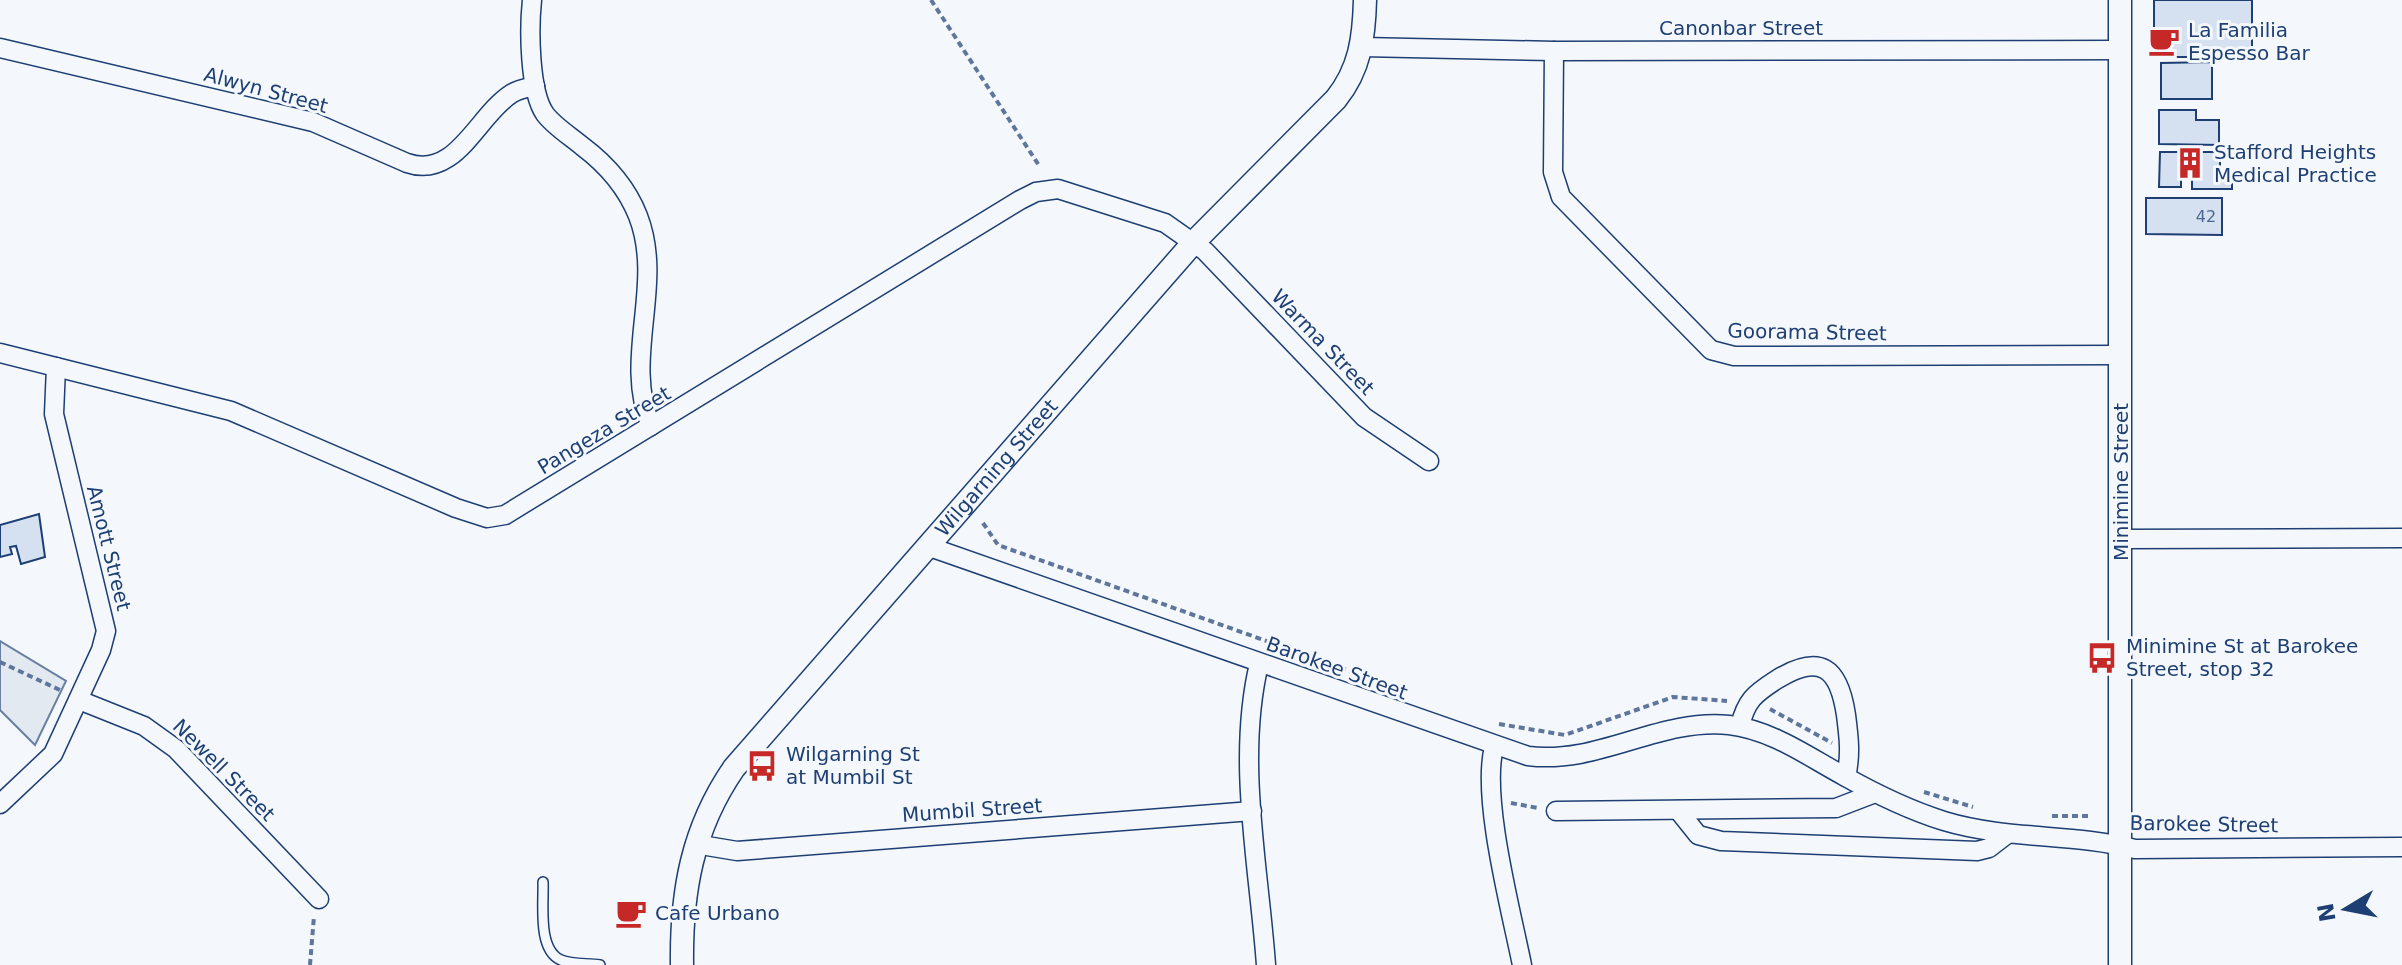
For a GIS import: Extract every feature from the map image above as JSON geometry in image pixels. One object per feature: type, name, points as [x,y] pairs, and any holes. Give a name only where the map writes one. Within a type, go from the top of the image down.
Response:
[{"type":"street","points":[[532,0],[535,86],[544,112],[607,167],[638,217],[646,268],[638,371],[640,395],[651,426]]},
{"type":"street","name":"Wilgarning Street","points":[[682,965],[684,890],[695,844],[714,799],[743,757],[1193,243],[1336,99],[1352,75],[1362,47],[1365,0]]},
{"type":"street","name":"Minimine Street","points":[[2120,0],[2120,965]]},
{"type":"street","name":"Canonbar Street","points":[[1362,47],[1554,51],[2119,50]]},
{"type":"street","name":"Alwyn Street","points":[[0,48],[313,122],[423,167],[452,156],[506,98],[535,86]]},
{"type":"street","name":"Goorama Street","points":[[1554,51],[1556,189],[1711,350],[1734,356],[2120,355]]},
{"type":"street","name":"Pangeza Street","points":[[0,353],[231,411],[456,508],[487,518],[505,515],[1036,192],[1067,191],[1147,215],[1193,243]]},
{"type":"street","name":"Warma Street","points":[[1193,243],[1205,251],[1364,417],[1429,461]]},
{"type":"street","name":"Amott Street","points":[[0,804],[47,762],[101,650],[106,621],[54,414],[56,367]]},
{"type":"street","points":[[2121,539],[2402,538]]},
{"type":"street","name":"Barokee Street","points":[[927,546],[1494,747],[1528,756],[1570,758],[1673,727],[1710,724],[1740,726],[1770,735],[1875,793],[1943,820],[2006,835],[2121,845],[2135,849],[2402,847]]},
{"type":"street","points":[[1259,664],[1252,698],[1252,811],[1266,965]]},
{"type":"street","points":[[1740,726],[1746,702],[1758,692],[1795,669],[1810,665],[1824,668],[1836,678],[1843,692],[1851,751],[1846,777]]},
{"type":"street","name":"Newell Street","points":[[79,700],[144,726],[176,749],[319,899]]},
{"type":"street","points":[[1494,747],[1490,769],[1492,800],[1522,965]]},
{"type":"street","points":[[1556,811],[1836,808],[1875,793]]},
{"type":"street","name":"Barokee Street","points":[[1678,810],[1698,835],[1721,841],[1977,851],[1989,848],[2006,835]]},
{"type":"street","name":"Mumbil Street","points":[[695,844],[737,851],[1252,811]]},
{"type":"lane","points":[[543,882],[545,937],[550,950],[561,960],[600,965]]},
{"type":"path","points":[[931,0],[1040,167]]},
{"type":"path","points":[[983,523],[998,545],[1394,687]]},
{"type":"path","points":[[0,662],[79,700]]},
{"type":"path","points":[[1497,724],[1565,735],[1673,697],[1727,701]]},
{"type":"path","points":[[1766,709],[1776,710],[1841,748]]},
{"type":"path","points":[[1910,787],[1979,810]]},
{"type":"path","points":[[1492,800],[1556,811]]},
{"type":"path","points":[[2043,817],[2088,816]]},
{"type":"path","points":[[310,965],[310,931],[319,899]]},
{"type":"shaded area","points":[[0,641],[66,681],[35,745],[0,710]]},
{"type":"building","points":[[2154,0],[2252,0],[2252,51],[2194,52],[2194,57],[2154,57]]},
{"type":"building","points":[[2212,62],[2212,99],[2161,99],[2161,63]]},
{"type":"building","points":[[2159,110],[2196,110],[2196,120],[2219,120],[2219,145],[2159,144]]},
{"type":"building","name":"Stafford Heights Medical Practice","points":[[2160,152],[2220,152],[2220,173],[2232,173],[2232,189],[2192,189],[2192,175],[2181,175],[2181,187],[2159,187]]},
{"type":"building","points":[[2146,198],[2222,198],[2222,235],[2146,234]]},
{"type":"building","points":[[39,514],[45,557],[21,564],[16,546],[10,547],[12,554],[0,557],[0,525]]},
{"type":"place","name":"La Familia Espesso Bar","points":[[2164,41]]},
{"type":"place","name":"Stafford Heights Medical Practice","points":[[2190,163]]},
{"type":"place","name":"Minimine St at Barokee Street, stop 32","points":[[2102,658]]},
{"type":"place","name":"Wilgarning St at Mumbil St","points":[[762,766]]},
{"type":"place","name":"Cafe Urbano","points":[[631,913]]}]
